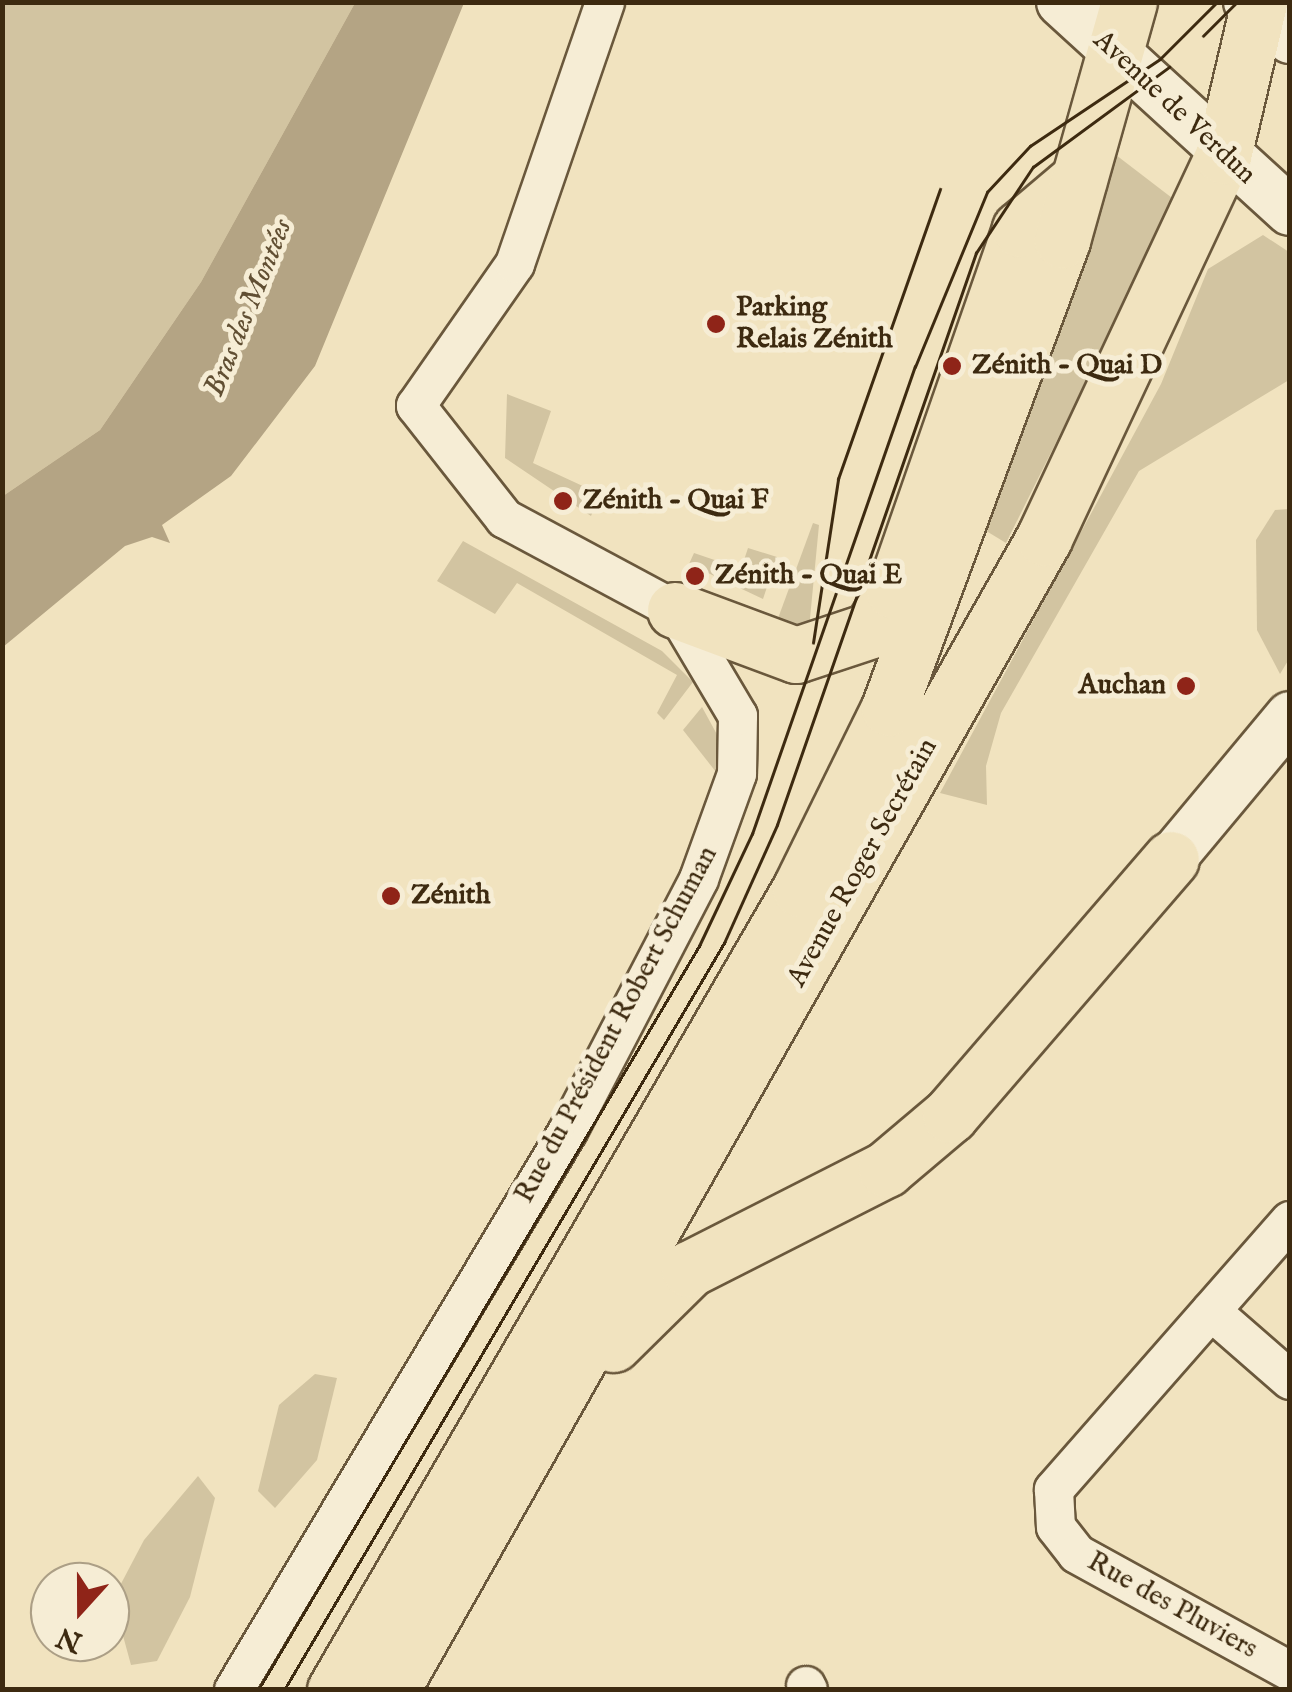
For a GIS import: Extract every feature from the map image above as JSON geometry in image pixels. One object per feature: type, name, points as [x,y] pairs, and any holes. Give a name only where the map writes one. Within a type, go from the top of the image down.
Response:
[{"type":"main road","name":"Avenue Roger Secrétain","points":[[391,1690],[1044,538],[1223,156],[1263,13]]},
{"type":"main road","name":"Avenue Roger Secrétain","points":[[335,1690],[853,782],[978,481],[1079,179],[1122,28]]},
{"type":"main road","points":[[674,610],[796,655],[871,630],[894,591],[1020,229],[1079,179]]},
{"type":"main road","points":[[546,1422],[689,1268],[886,1169],[950,1114],[1171,859]]},
{"type":"street","name":"Rue du Président Robert Schuman","points":[[234,1690],[568,1130],[699,878],[732,794],[740,734],[726,690],[674,610],[505,519],[416,406],[514,264],[605,2]]},
{"type":"street","name":"Avenue de Verdun","points":[[1061,2],[1122,28],[1223,156],[1290,211]]},
{"type":"street","points":[[1171,859],[1290,716]]},
{"type":"street","name":"Rue des Pluviers","points":[[1290,1221],[1054,1490],[1056,1526],[1077,1554],[1290,1671]]},
{"type":"street","points":[[1211,1310],[1290,1380]]},
{"type":"shaded area","points":[[3,3],[355,3],[201,282],[100,430],[3,496]]},
{"type":"shaded area","points":[[1116,155],[1176,201],[1006,543],[983,529]]},
{"type":"shaded area","points":[[1263,235],[1289,252],[1289,380],[1139,471],[1001,713],[986,766],[987,805],[940,793],[1161,384],[1208,269]]},
{"type":"shaded area","points":[[507,394],[551,411],[533,463],[600,494],[591,516],[505,458]]},
{"type":"shaded area","points":[[1289,509],[1289,659],[1280,674],[1257,630],[1256,540],[1275,510]]},
{"type":"shaded area","points":[[813,523],[819,525],[808,639],[773,632]]},
{"type":"shaded area","points":[[463,541],[662,651],[693,682],[664,720],[657,713],[677,675],[517,583],[495,614],[437,581]]},
{"type":"shaded area","points":[[748,548],[777,557],[763,599],[689,564],[694,553],[741,569]]},
{"type":"shaded area","points":[[702,707],[720,740],[716,772],[683,730]]},
{"type":"shaded area","points":[[315,1374],[337,1378],[317,1460],[275,1508],[258,1491],[279,1405]]},
{"type":"shaded area","points":[[198,1476],[215,1498],[190,1597],[157,1661],[131,1665],[130,1567],[144,1540]]},
{"type":"water","name":"Bras des Montées","points":[[355,3],[464,3],[315,366],[231,476],[162,525],[170,543],[152,537],[125,546],[3,647],[3,496],[100,430],[201,282]]},
{"type":"tram line","points":[[258,1690],[699,946],[752,834],[915,367],[987,192],[1030,146],[1160,59],[1217,2]]},
{"type":"tram line","points":[[1203,36],[1237,2]]},
{"type":"tram line","points":[[284,1690],[724,943],[777,825],[976,253],[1033,167],[1169,67]]},
{"type":"tram line","points":[[813,643],[838,479],[940,189]]},
{"type":"place","name":"Parking Relais Zénith","points":[[716,324]]},
{"type":"place","name":"Zénith - Quai D","points":[[952,366]]},
{"type":"place","name":"Zénith - Quai F","points":[[563,501]]},
{"type":"place","name":"Zénith - Quai E","points":[[695,576]]},
{"type":"place","name":"Auchan","points":[[1186,686]]},
{"type":"place","name":"Zénith","points":[[391,896]]}]
